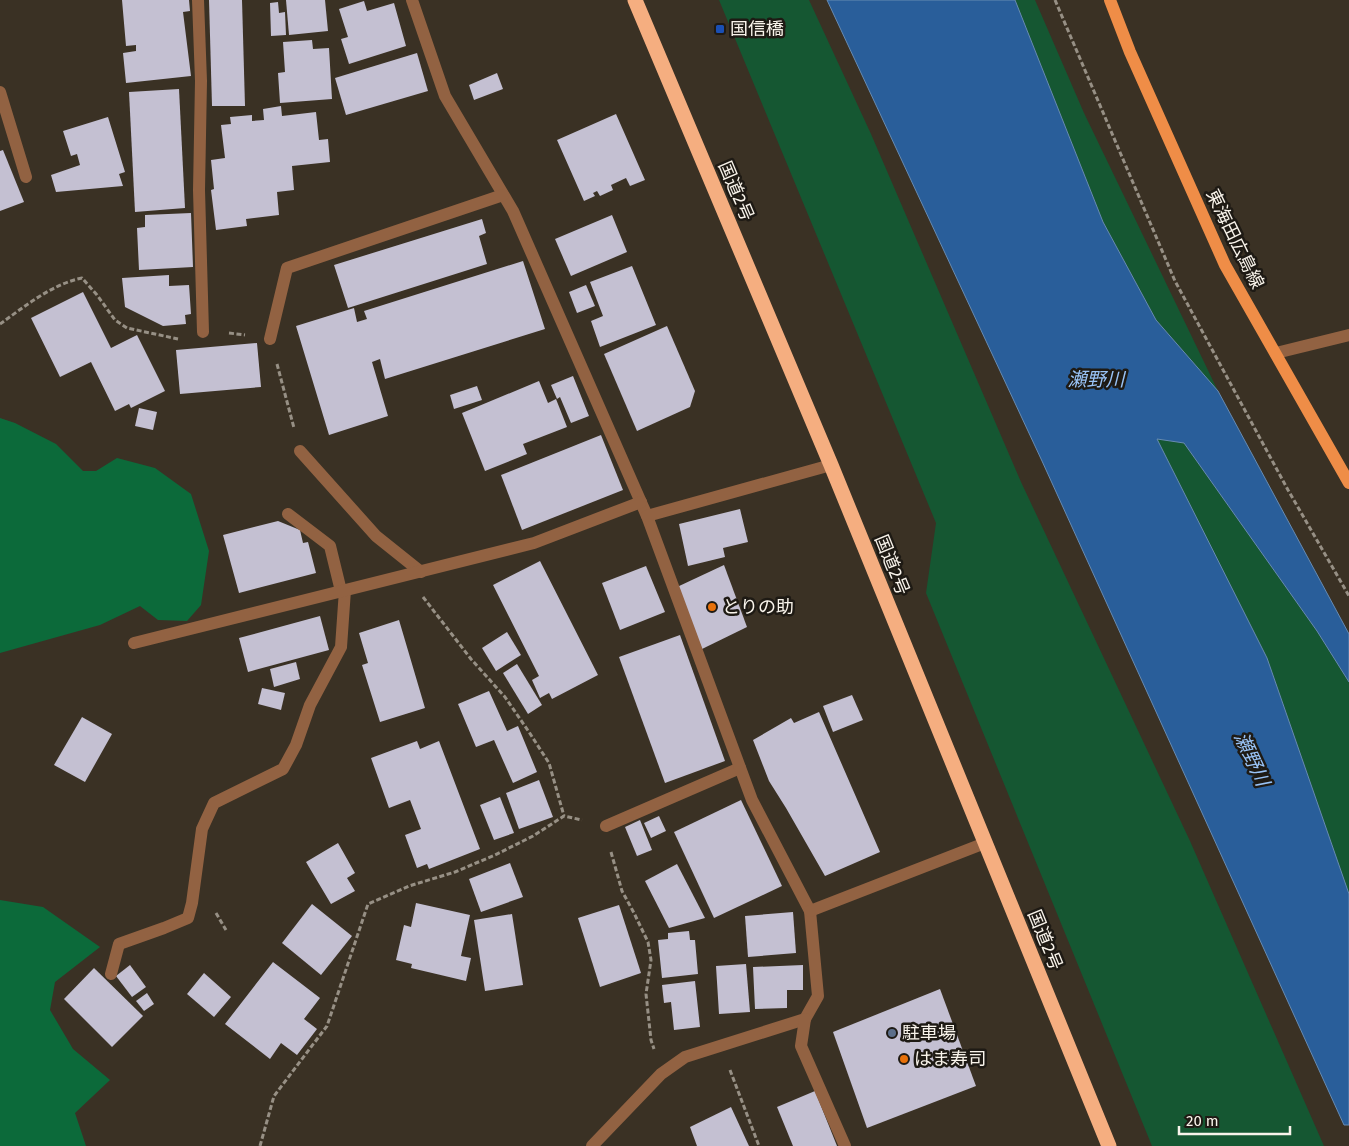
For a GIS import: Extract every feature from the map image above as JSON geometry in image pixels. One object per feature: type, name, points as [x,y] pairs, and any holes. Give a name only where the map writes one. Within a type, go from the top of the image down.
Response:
[{"type":"highway","name":"国道2号","points":[[635,0],[831,464],[1109,1146]]},
{"type":"main road","name":"東海田広島線","points":[[1110,0],[1130,52],[1225,265],[1349,483]]},
{"type":"street","points":[[198,0],[201,81],[199,190],[203,332]]},
{"type":"street","points":[[412,0],[445,96],[513,210],[641,502],[752,800],[810,911],[818,996],[806,1019],[801,1046],[845,1146]]},
{"type":"street","points":[[0,92],[26,177]]},
{"type":"street","points":[[270,339],[287,268],[503,195]]},
{"type":"street","points":[[1276,353],[1349,335]]},
{"type":"street","points":[[300,451],[376,536],[421,572]]},
{"type":"street","points":[[647,516],[831,464]]},
{"type":"street","points":[[134,643],[534,544],[641,502]]},
{"type":"street","points":[[111,974],[119,944],[188,918],[192,903],[202,829],[214,803],[283,769],[296,745],[310,705],[340,647],[343,591],[330,546],[288,514]]},
{"type":"street","points":[[606,826],[740,768]]},
{"type":"street","points":[[810,911],[986,843]]},
{"type":"street","points":[[592,1146],[661,1074],[685,1057],[806,1019]]},
{"type":"path","points":[[1055,0],[1175,281],[1288,490],[1349,596]]},
{"type":"path","points":[[0,324],[57,287],[72,280],[82,278],[115,320],[127,328],[185,340],[193,339],[203,332],[230,333],[270,339],[300,451]]},
{"type":"path","points":[[260,1146],[274,1096],[327,1026],[368,904],[410,886],[455,872],[495,855],[533,836],[564,816],[549,763],[529,732],[504,697],[471,658],[435,610],[405,576]]},
{"type":"path","points":[[606,826],[614,865],[622,891],[648,942],[651,960],[646,994],[651,1040],[661,1074]]},
{"type":"path","points":[[721,1046],[759,1146]]},
{"type":"green space","points":[[719,0],[809,0],[871,134],[1021,482],[1190,841],[1324,1146],[1152,1146],[926,593],[936,523]]},
{"type":"green space","points":[[1015,0],[1035,0],[1084,113],[1218,391],[1156,320],[1103,222]]},
{"type":"green space","points":[[0,418],[15,423],[56,444],[83,471],[96,471],[117,458],[155,468],[191,494],[209,551],[201,605],[187,621],[158,620],[140,606],[100,625],[0,653]]},
{"type":"green space","points":[[1156,438],[1184,443],[1317,631],[1349,682],[1349,894],[1267,658]]},
{"type":"green space","points":[[0,900],[43,907],[100,947],[55,982],[50,1010],[73,1049],[110,1080],[75,1113],[86,1146],[0,1146]]},
{"type":"water","name":"瀬野川","points":[[827,0],[1015,0],[1103,222],[1156,320],[1218,391],[1349,634],[1349,682],[1317,631],[1184,443],[1157,439],[1267,658],[1349,894],[1349,1125],[1344,1125],[1042,461]]},
{"type":"building","points":[[122,0],[189,0],[190,11],[183,12],[191,76],[126,83],[123,53],[136,51],[136,45],[126,46]]},
{"type":"building","points":[[209,0],[242,0],[245,106],[212,106]]},
{"type":"building","points":[[286,0],[325,0],[328,31],[289,35]]},
{"type":"building","points":[[364,1],[367,11],[394,3],[406,46],[349,64],[341,39],[348,37],[339,9]]},
{"type":"building","points":[[278,2],[279,13],[285,12],[286,35],[271,36],[270,3]]},
{"type":"building","points":[[312,40],[313,49],[329,48],[332,99],[280,103],[278,73],[285,72],[283,42]]},
{"type":"building","points":[[417,53],[428,91],[346,115],[335,78]]},
{"type":"building","points":[[497,73],[503,89],[474,100],[469,85]]},
{"type":"building","points":[[179,89],[185,208],[135,212],[129,92]]},
{"type":"building","points":[[281,106],[282,116],[316,112],[319,140],[328,139],[330,162],[292,166],[294,190],[277,192],[279,215],[246,219],[247,226],[216,230],[211,190],[214,189],[211,160],[225,158],[221,125],[231,124],[230,117],[252,115],[252,121],[264,120],[263,109]]},
{"type":"building","points":[[616,114],[645,180],[630,186],[626,178],[611,185],[613,190],[600,196],[597,191],[593,193],[595,196],[584,201],[557,140]]},
{"type":"building","points":[[108,117],[125,172],[119,174],[123,186],[56,192],[51,175],[80,165],[77,154],[71,156],[63,131]]},
{"type":"building","points":[[3,150],[24,202],[0,211],[0,151]]},
{"type":"building","points":[[191,213],[193,267],[139,270],[137,228],[145,227],[145,215]]},
{"type":"building","points":[[612,215],[627,252],[571,276],[555,239]]},
{"type":"building","points":[[482,219],[486,233],[479,236],[487,264],[348,308],[334,265]]},
{"type":"building","points":[[523,261],[545,329],[385,379],[380,359],[372,362],[388,416],[329,435],[296,326],[354,308],[357,322],[367,319],[364,311]]},
{"type":"building","points":[[632,266],[656,325],[600,347],[591,321],[603,316],[590,282]]},
{"type":"building","points":[[169,275],[169,286],[189,285],[191,314],[185,315],[186,324],[163,326],[125,307],[122,278]]},
{"type":"building","points":[[586,285],[595,306],[577,313],[569,292]]},
{"type":"building","points":[[83,292],[111,348],[137,335],[165,391],[131,408],[129,404],[115,411],[91,362],[60,377],[31,318]]},
{"type":"building","points":[[667,326],[695,391],[690,407],[637,431],[604,354]]},
{"type":"building","points":[[257,343],[261,387],[180,394],[176,350]]},
{"type":"building","points":[[573,376],[589,416],[571,423],[560,397],[557,399],[551,385]]},
{"type":"building","points":[[539,381],[548,403],[556,399],[567,427],[523,444],[527,454],[485,471],[462,413]]},
{"type":"building","points":[[477,386],[482,400],[454,409],[450,395]]},
{"type":"building","points":[[139,408],[157,412],[153,430],[135,426]]},
{"type":"building","points":[[601,435],[623,490],[522,530],[501,475]]},
{"type":"building","points":[[740,509],[748,542],[723,548],[725,557],[688,566],[679,524]]},
{"type":"building","points":[[278,521],[300,530],[303,543],[308,542],[316,573],[239,593],[223,535]]},
{"type":"building","points":[[540,561],[598,675],[552,699],[549,693],[540,698],[532,680],[539,676],[493,585]]},
{"type":"building","name":"とりの助","points":[[724,565],[747,627],[702,649],[677,587]]},
{"type":"building","points":[[646,566],[665,612],[620,630],[602,583]]},
{"type":"building","points":[[320,616],[329,650],[248,672],[239,638]]},
{"type":"building","points":[[399,620],[425,708],[380,722],[362,665],[368,663],[359,633]]},
{"type":"building","points":[[507,632],[521,655],[496,671],[482,648]]},
{"type":"building","points":[[680,635],[725,761],[665,783],[619,657]]},
{"type":"building","points":[[296,662],[300,679],[274,687],[270,669]]},
{"type":"building","points":[[517,664],[542,705],[528,714],[503,673]]},
{"type":"building","points":[[262,688],[285,693],[281,710],[258,704]]},
{"type":"building","points":[[489,691],[507,731],[518,726],[537,772],[513,783],[494,740],[476,747],[458,704]]},
{"type":"building","points":[[852,695],[863,720],[833,732],[823,706]]},
{"type":"building","points":[[819,712],[880,852],[825,876],[769,781],[753,740],[791,718],[794,723]]},
{"type":"building","points":[[82,717],[112,734],[85,782],[54,765]]},
{"type":"building","points":[[417,741],[420,749],[439,741],[480,849],[429,869],[427,864],[417,868],[405,835],[421,829],[410,800],[389,808],[371,758]]},
{"type":"building","points":[[539,780],[553,817],[519,829],[506,793]]},
{"type":"building","points":[[500,797],[514,833],[494,840],[480,805]]},
{"type":"building","points":[[741,800],[782,886],[714,918],[674,832]]},
{"type":"building","points":[[659,816],[666,831],[651,838],[644,823]]},
{"type":"building","points":[[640,820],[652,850],[637,856],[625,827]]},
{"type":"building","points":[[338,843],[355,873],[347,878],[355,891],[331,904],[306,862]]},
{"type":"building","points":[[510,863],[523,897],[481,912],[469,879]]},
{"type":"building","points":[[677,864],[705,918],[669,928],[645,881]]},
{"type":"building","points":[[416,903],[470,915],[461,956],[471,958],[466,981],[411,968],[412,964],[396,960],[404,925],[411,927]]},
{"type":"building","points":[[312,904],[352,936],[321,975],[282,943]]},
{"type":"building","points":[[619,905],[641,973],[600,987],[578,918]]},
{"type":"building","points":[[793,912],[796,953],[748,957],[745,916]]},
{"type":"building","points":[[512,914],[523,985],[485,991],[474,920]]},
{"type":"building","points":[[689,931],[690,940],[695,940],[698,974],[662,978],[658,940],[668,939],[668,933]]},
{"type":"building","points":[[273,962],[320,998],[304,1019],[317,1029],[297,1055],[281,1043],[270,1059],[225,1024]]},
{"type":"building","points":[[746,964],[750,1012],[719,1014],[716,966]]},
{"type":"building","points":[[130,965],[146,987],[132,997],[116,976]]},
{"type":"building","points":[[803,965],[803,990],[787,990],[787,1008],[755,1009],[753,967]]},
{"type":"building","points":[[94,968],[143,1016],[112,1047],[64,999]]},
{"type":"building","points":[[204,973],[231,997],[214,1017],[187,994]]},
{"type":"building","points":[[695,981],[700,1027],[674,1030],[671,1002],[664,1003],[662,985]]},
{"type":"building","name":"はま寿司","points":[[940,989],[976,1086],[867,1128],[833,1032]]},
{"type":"building","points":[[147,993],[154,1004],[144,1011],[136,1001]]},
{"type":"building","points":[[815,1091],[837,1146],[793,1146],[777,1107]]},
{"type":"building","points":[[731,1107],[749,1146],[697,1146],[690,1127]]},
{"type":"place","name":"国信橋","points":[[720,29]]},
{"type":"place","name":"とりの助","points":[[712,607]]},
{"type":"place","name":"駐車場","points":[[892,1033]]},
{"type":"place","name":"はま寿司","points":[[904,1059]]}]
